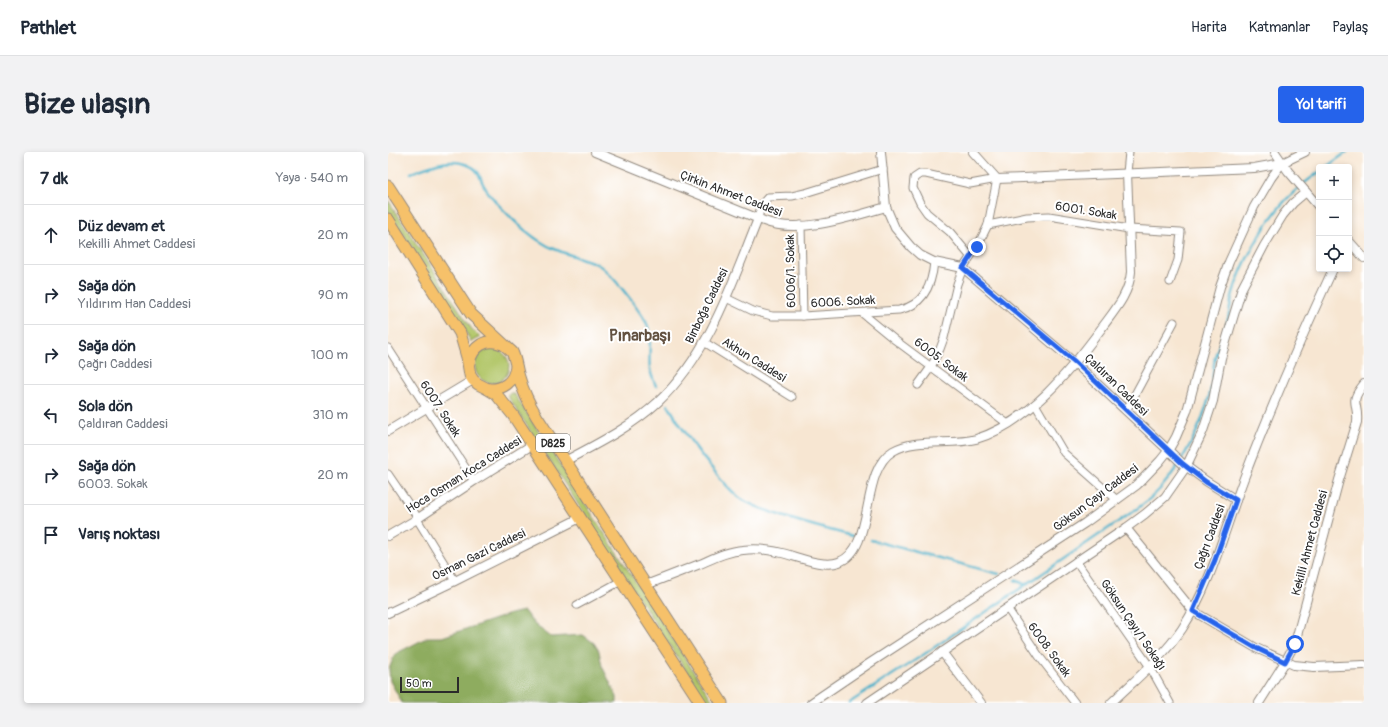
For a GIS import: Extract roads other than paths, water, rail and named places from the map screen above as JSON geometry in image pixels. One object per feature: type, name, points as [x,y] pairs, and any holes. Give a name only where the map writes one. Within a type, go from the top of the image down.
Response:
[{"type":"highway","name":"D825","points":[[388,186],[471,314],[512,352],[515,357],[516,367],[524,391],[532,409],[722,703]]},
{"type":"highway","points":[[388,219],[458,329],[469,363],[470,375],[473,380]]},
{"type":"highway","points":[[469,363],[474,351],[482,344],[494,342],[505,345]]},
{"type":"highway","points":[[488,389],[498,389],[509,383],[513,377],[516,367]]},
{"type":"highway","name":"D825","points":[[473,380],[496,394],[506,406],[700,703]]},
{"type":"street","name":"Çirkin Ahmet Caddesi","points":[[595,152],[758,219],[779,226],[801,226],[844,219],[886,207]]},
{"type":"street","points":[[881,152],[886,207],[890,218],[903,239],[920,255],[934,262],[963,268]]},
{"type":"street","points":[[973,152],[997,179]]},
{"type":"street","points":[[646,585],[721,555],[743,550],[770,551],[822,563],[835,563],[840,561],[850,554],[858,541],[878,468],[888,455],[897,449],[912,445],[974,439],[1008,424],[1035,404],[1075,362],[1105,323],[1130,283],[1128,152]]},
{"type":"street","points":[[1275,152],[1288,171],[1316,204]]},
{"type":"street","points":[[970,256],[950,232],[934,220],[924,208],[913,188],[914,178],[920,174],[926,174],[963,184],[970,184],[997,179],[1226,170],[1282,163],[1305,152]]},
{"type":"street","name":"Göksun Çayı Caddesi","points":[[811,703],[866,665],[1065,537],[1137,485],[1171,453],[1191,399],[1220,287],[1229,262],[1254,206],[1270,178],[1282,163]]},
{"type":"street","points":[[758,219],[761,205],[768,197],[792,196],[805,193],[882,169]]},
{"type":"street","points":[[918,384],[931,367],[940,349],[957,284],[963,268],[980,242],[988,224],[997,179]]},
{"type":"street","points":[[867,703],[1126,528],[1165,497],[1185,465],[1200,436],[1211,409],[1216,392],[1222,354],[1242,288],[1276,226],[1289,207],[1304,190]]},
{"type":"street","name":"6001. Sokak","points":[[988,224],[1027,217],[1049,216],[1129,229],[1181,232],[1178,260],[1170,282]]},
{"type":"street","name":"Binboğa Caddesi","points":[[565,461],[627,426],[653,406],[683,375],[704,342],[726,298],[758,219]]},
{"type":"street","name":"6006/1. Sokak","points":[[801,226],[803,316]]},
{"type":"street","points":[[1352,244],[1364,258]]},
{"type":"street","name":"6006. Sokak","points":[[726,298],[763,314],[780,316],[899,310],[914,305],[920,300],[929,285],[934,262]]},
{"type":"street","name":"Çaldıran Caddesi","points":[[963,268],[1075,362],[1185,465],[1206,482],[1236,500]]},
{"type":"street","name":"Çağrı Caddesi","points":[[1111,703],[1150,667],[1172,642],[1193,611],[1215,560],[1236,500],[1278,391],[1332,272]]},
{"type":"street","name":"6005. Sokak","points":[[862,313],[895,340],[1008,424]]},
{"type":"street","points":[[1126,411],[1174,322]]},
{"type":"street","name":"Akhun Caddesi","points":[[704,342],[792,397]]},
{"type":"street","name":"6007. Sokak","points":[[388,348],[474,481]]},
{"type":"street","points":[[388,431],[473,380]]},
{"type":"street","name":"Kekilli Ahmet Caddesi","points":[[1259,703],[1295,644],[1339,480],[1357,422],[1358,417],[1354,403],[1355,398],[1364,384]]},
{"type":"street","points":[[1035,404],[1064,454],[1116,500]]},
{"type":"street","name":"Hoca Osman Koca Caddesi","points":[[388,536],[532,446]]},
{"type":"street","points":[[388,474],[418,518],[455,581]]},
{"type":"street","name":"Osman Gazi Caddesi","points":[[388,613],[580,518]]},
{"type":"street","points":[[1126,528],[1193,611],[1256,648],[1285,662],[1303,666],[1364,665]]},
{"type":"street","name":"Göksun Çayı/1 Sokağı","points":[[1076,561],[1150,667],[1170,703]]},
{"type":"street","points":[[577,605],[621,581]]},
{"type":"street","name":"6008. Sokak","points":[[1007,608],[1039,656],[1075,703]]},
{"type":"street","points":[[942,652],[981,703]]},
{"type":"waterway","points":[[1330,164],[1347,152]]},
{"type":"waterway","points":[[411,173],[433,165],[448,162],[456,162],[472,167],[478,172],[486,190],[495,201],[529,234],[552,248],[592,262],[603,268],[623,290],[646,322],[650,339],[650,369],[656,386]]},
{"type":"waterway","points":[[849,703],[923,655],[1134,511],[1148,501],[1160,489],[1176,468],[1191,444],[1207,405],[1215,357],[1227,323],[1238,278],[1244,265],[1258,238],[1275,213],[1299,187],[1316,174]]},
{"type":"waterway","points":[[668,405],[702,456],[727,486],[740,498],[755,506],[782,516],[853,536]]},
{"type":"waterway","points":[[871,540],[999,574]]},
{"type":"waterway","points":[[1015,580],[1026,585]]},
{"type":"district","name":"Pınarbaşı","points":[[640,336]]}]
